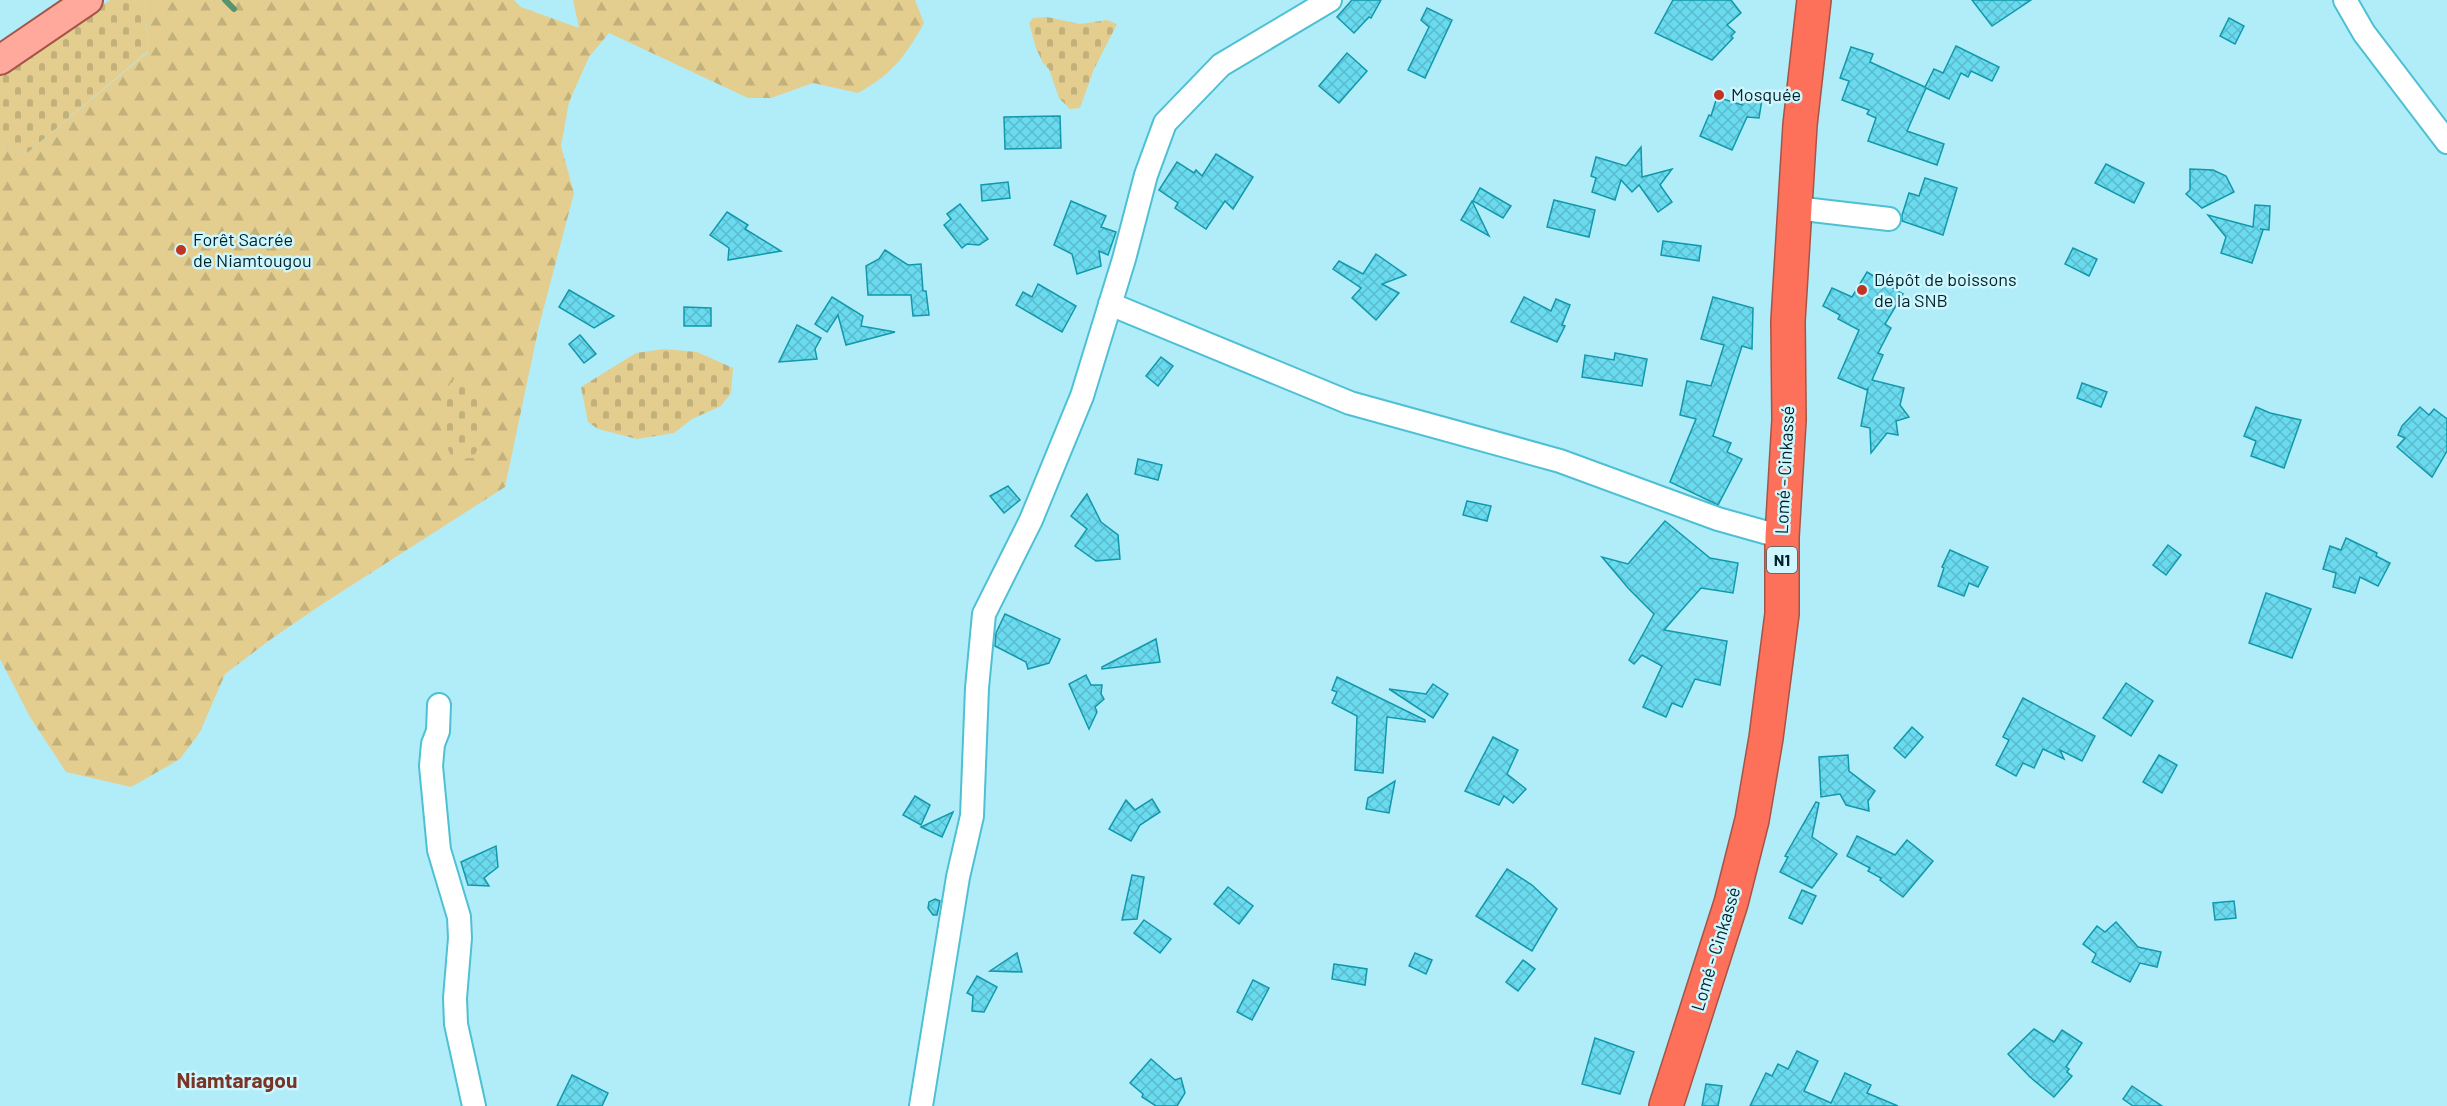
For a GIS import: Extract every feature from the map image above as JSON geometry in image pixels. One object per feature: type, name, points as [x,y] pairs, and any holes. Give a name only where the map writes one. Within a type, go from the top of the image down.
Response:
[{"type":"highway","name":"Lomé - Cinkassé","points":[[1666,1106],[1731,903],[1752,820],[1766,738],[1782,614],[1782,537],[1789,420],[1788,321],[1800,125],[1814,0]]},
{"type":"main road","points":[[0,60],[88,0]]},
{"type":"street","points":[[921,1106],[958,877],[972,816],[977,688],[984,614],[1049,479],[1082,396],[1146,175],[1165,123],[1221,65],[1330,0]]},
{"type":"street","points":[[2345,0],[2364,33],[2447,142]]},
{"type":"street","points":[[1795,208],[1889,219]]},
{"type":"street","points":[[1110,304],[1350,403],[1560,461],[1718,519],[1782,537]]},
{"type":"street","points":[[440,705],[438,731],[433,744],[431,766],[439,850],[459,917],[460,938],[454,998],[456,1024],[474,1106]]},
{"type":"green space","points":[[110,0],[145,0],[148,51],[26,154],[0,145],[0,75]]},
{"type":"green space","points":[[145,0],[514,0],[521,7],[579,28],[573,0],[915,0],[924,23],[897,64],[880,79],[858,93],[813,83],[771,98],[748,98],[609,33],[589,57],[569,102],[561,146],[574,193],[539,326],[505,487],[324,603],[225,674],[200,732],[180,759],[131,787],[66,772],[30,717],[0,659],[0,145],[26,154],[148,52]]},
{"type":"green space","points":[[1047,17],[1080,24],[1107,20],[1117,24],[1094,69],[1080,108],[1070,109],[1059,98],[1049,69],[1043,63],[1036,48],[1029,23],[1033,18]]},
{"type":"green space","points":[[664,349],[697,352],[733,368],[731,393],[721,406],[692,419],[674,433],[637,439],[598,429],[588,422],[581,387],[636,353]]},
{"type":"green space","points":[[452,379],[474,385],[480,405],[483,430],[473,458],[453,459],[446,441],[444,409]]},
{"type":"building","points":[[1352,0],[1381,0],[1371,18],[1369,17],[1354,33],[1337,17]]},
{"type":"building","points":[[1673,0],[1731,0],[1741,13],[1727,25],[1735,32],[1731,36],[1733,38],[1712,60],[1655,33]]},
{"type":"building","points":[[1972,0],[2031,0],[1992,26]]},
{"type":"building","points":[[1427,8],[1452,20],[1425,78],[1408,70],[1429,27],[1421,20]]},
{"type":"building","points":[[2229,18],[2244,26],[2235,44],[2220,36]]},
{"type":"building","points":[[1956,46],[1999,67],[1992,81],[1971,71],[1968,77],[1961,73],[1949,99],[1926,88],[1907,131],[1944,144],[1937,165],[1868,141],[1876,118],[1867,114],[1869,110],[1842,100],[1849,81],[1840,78],[1851,47],[1873,54],[1870,62],[1925,87],[1934,69],[1943,73]]},
{"type":"building","points":[[1347,53],[1367,71],[1339,103],[1319,86]]},
{"type":"building","points":[[1743,96],[1762,99],[1759,118],[1747,117],[1732,150],[1700,136],[1709,115],[1711,116],[1717,97],[1742,105]]},
{"type":"building","points":[[1060,116],[1061,148],[1005,149],[1004,117]]},
{"type":"building","points":[[1641,147],[1642,177],[1672,169],[1660,185],[1672,202],[1658,212],[1639,185],[1632,192],[1621,180],[1615,200],[1592,192],[1596,178],[1591,176],[1596,157],[1626,166]]},
{"type":"building","points":[[1216,154],[1253,177],[1233,209],[1225,201],[1206,229],[1175,208],[1178,203],[1159,190],[1177,162],[1194,173],[1196,170],[1202,176]]},
{"type":"building","points":[[2106,164],[2144,183],[2134,203],[2095,183]]},
{"type":"building","points":[[2190,169],[2213,170],[2226,176],[2234,192],[2202,208],[2186,194],[2190,190]]},
{"type":"building","points":[[1925,178],[1957,188],[1943,235],[1902,221],[1909,193],[1919,196]]},
{"type":"building","points":[[1008,182],[1010,198],[982,201],[981,185]]},
{"type":"building","points":[[1480,188],[1511,206],[1503,218],[1473,201]]},
{"type":"building","points":[[1554,200],[1595,210],[1589,237],[1547,227]]},
{"type":"building","points":[[1071,201],[1106,216],[1101,227],[1116,232],[1108,255],[1099,251],[1101,266],[1077,274],[1072,254],[1054,245]]},
{"type":"building","points":[[1472,201],[1489,236],[1461,220]]},
{"type":"building","points":[[960,204],[988,239],[979,245],[967,244],[962,248],[944,225],[951,219],[947,214]]},
{"type":"building","points":[[2255,205],[2270,206],[2269,230],[2260,229],[2263,230],[2252,263],[2221,253],[2226,237],[2208,215],[2253,227]]},
{"type":"building","points":[[727,212],[748,225],[745,229],[781,251],[728,260],[729,248],[710,235]]},
{"type":"building","points":[[1663,241],[1701,246],[1699,261],[1661,255]]},
{"type":"building","points":[[2073,248],[2097,259],[2089,276],[2065,264]]},
{"type":"building","points":[[885,250],[908,265],[921,264],[923,291],[926,291],[929,315],[913,316],[911,295],[868,295],[866,266],[879,259]]},
{"type":"building","points":[[1376,254],[1406,275],[1382,284],[1399,293],[1376,320],[1352,298],[1361,288],[1333,269],[1339,261],[1363,274]]},
{"type":"building","points":[[1867,272],[1903,294],[1885,324],[1891,328],[1878,353],[1883,355],[1872,380],[1904,388],[1900,405],[1909,417],[1896,421],[1898,435],[1887,433],[1871,453],[1870,428],[1861,426],[1868,388],[1867,390],[1838,378],[1859,330],[1838,319],[1840,315],[1823,306],[1832,288],[1852,297]]},
{"type":"building","points":[[1038,284],[1076,306],[1062,332],[1016,305],[1023,292],[1032,297]]},
{"type":"building","points":[[569,290],[614,316],[594,328],[559,307]]},
{"type":"building","points":[[832,297],[863,316],[861,326],[895,332],[846,345],[838,315],[827,332],[815,324]]},
{"type":"building","points":[[1524,297],[1551,311],[1556,299],[1570,305],[1562,325],[1565,326],[1557,342],[1511,322]]},
{"type":"building","points":[[1713,297],[1753,308],[1752,349],[1742,346],[1713,436],[1731,443],[1727,452],[1742,459],[1718,505],[1670,482],[1696,419],[1680,415],[1687,381],[1711,386],[1724,345],[1701,339]]},
{"type":"building","points":[[684,307],[711,308],[711,326],[684,326]]},
{"type":"building","points":[[797,325],[821,338],[815,349],[817,359],[779,362]]},
{"type":"building","points":[[580,335],[596,354],[584,363],[569,344]]},
{"type":"building","points":[[1615,353],[1647,359],[1642,386],[1582,377],[1585,355],[1614,360]]},
{"type":"building","points":[[1161,357],[1173,366],[1158,386],[1146,376]]},
{"type":"building","points":[[2082,383],[2107,392],[2101,407],[2077,398]]},
{"type":"building","points":[[2256,407],[2270,413],[2301,420],[2284,468],[2251,456],[2256,441],[2244,436]]},
{"type":"building","points":[[2420,407],[2429,415],[2434,409],[2447,419],[2447,451],[2432,477],[2397,447],[2405,438],[2398,435],[2402,426]]},
{"type":"building","points":[[1138,459],[1162,465],[1158,480],[1135,474]]},
{"type":"building","points":[[1008,486],[1020,500],[1004,513],[990,496]]},
{"type":"building","points":[[1087,494],[1101,522],[1118,535],[1120,559],[1096,561],[1075,546],[1087,529],[1071,516]]},
{"type":"building","points":[[1467,501],[1491,506],[1487,521],[1463,515]]},
{"type":"building","points":[[1665,521],[1710,558],[1738,563],[1733,593],[1701,588],[1664,630],[1727,641],[1720,685],[1695,679],[1682,707],[1672,703],[1666,717],[1643,707],[1662,666],[1642,655],[1634,664],[1629,660],[1654,614],[1602,557],[1628,564]]},
{"type":"building","points":[[2346,538],[2377,553],[2376,556],[2390,563],[2378,586],[2360,577],[2355,593],[2333,587],[2336,573],[2323,569],[2330,546],[2341,550]]},
{"type":"building","points":[[2168,545],[2181,555],[2166,575],[2153,565]]},
{"type":"building","points":[[1950,550],[1988,567],[1978,587],[1969,583],[1964,596],[1938,586],[1944,568],[1942,567]]},
{"type":"building","points":[[2266,593],[2311,609],[2292,658],[2249,643]]},
{"type":"building","points":[[1005,614],[1060,639],[1049,663],[1028,669],[1026,662],[995,646],[996,633]]},
{"type":"building","points":[[1156,639],[1160,662],[1102,669],[1102,667]]},
{"type":"building","points":[[1086,675],[1091,685],[1102,685],[1101,694],[1104,699],[1095,707],[1097,712],[1089,729],[1069,684]]},
{"type":"building","points":[[1337,677],[1425,720],[1425,722],[1387,717],[1383,773],[1355,770],[1357,716],[1332,703],[1337,692],[1332,690]]},
{"type":"building","points":[[2126,683],[2153,701],[2131,736],[2103,718]]},
{"type":"building","points":[[1433,684],[1448,694],[1433,718],[1389,689],[1426,694]]},
{"type":"building","points":[[2023,698],[2095,736],[2082,761],[2060,750],[2064,759],[2043,749],[2034,768],[2023,763],[2016,776],[1996,765],[2009,740],[2003,737]]},
{"type":"building","points":[[1912,727],[1923,737],[1905,758],[1894,748]]},
{"type":"building","points":[[1493,737],[1518,750],[1507,774],[1526,789],[1513,803],[1504,796],[1499,805],[1465,791]]},
{"type":"building","points":[[1848,755],[1849,771],[1875,791],[1868,801],[1869,811],[1846,805],[1840,794],[1821,797],[1819,757]]},
{"type":"building","points":[[2159,755],[2177,765],[2162,793],[2143,782]]},
{"type":"building","points":[[1395,781],[1389,813],[1366,809],[1368,798]]},
{"type":"building","points":[[915,796],[930,805],[921,825],[903,815]]},
{"type":"building","points":[[1152,799],[1160,812],[1140,825],[1131,841],[1109,829],[1126,800],[1135,810]]},
{"type":"building","points":[[1816,802],[1819,803],[1812,837],[1837,854],[1812,888],[1780,872],[1788,857],[1785,856]]},
{"type":"building","points":[[953,812],[942,837],[921,827]]},
{"type":"building","points":[[1857,836],[1895,855],[1907,840],[1933,861],[1903,897],[1880,880],[1881,878],[1868,871],[1870,868],[1847,856]]},
{"type":"building","points":[[496,846],[498,867],[484,878],[489,886],[468,885],[461,862]]},
{"type":"building","points":[[1507,869],[1532,885],[1557,909],[1532,951],[1476,916]]},
{"type":"building","points":[[1132,875],[1144,877],[1137,919],[1122,920]]},
{"type":"building","points":[[1228,887],[1253,906],[1239,924],[1214,904]]},
{"type":"building","points":[[1802,890],[1816,896],[1802,924],[1789,918]]},
{"type":"building","points":[[935,899],[940,901],[937,915],[933,915],[928,908],[929,902]]},
{"type":"building","points":[[2234,901],[2236,918],[2215,920],[2213,903]]},
{"type":"building","points":[[1144,920],[1171,939],[1160,953],[1134,933]]},
{"type":"building","points":[[2116,922],[2138,947],[2161,952],[2157,967],[2140,963],[2130,982],[2092,962],[2096,954],[2083,944],[2097,926],[2105,932]]},
{"type":"building","points":[[1017,953],[1022,972],[990,971]]},
{"type":"building","points":[[1415,953],[1432,960],[1426,974],[1409,966]]},
{"type":"building","points":[[1523,960],[1535,969],[1518,991],[1506,982]]},
{"type":"building","points":[[1334,964],[1367,969],[1365,985],[1332,979]]},
{"type":"building","points":[[977,976],[997,987],[984,1012],[972,1011],[973,996],[967,993]]},
{"type":"building","points":[[1253,980],[1269,988],[1252,1020],[1237,1012]]},
{"type":"building","points":[[2034,1029],[2054,1042],[2062,1030],[2082,1043],[2066,1067],[2069,1069],[2067,1072],[2072,1076],[2054,1097],[2008,1054]]},
{"type":"building","points":[[1595,1038],[1634,1052],[1620,1094],[1582,1084]]},
{"type":"building","points":[[1797,1051],[1818,1061],[1804,1091],[1831,1103],[1845,1073],[1871,1085],[1867,1093],[1898,1106],[1750,1106],[1766,1073],[1772,1076],[1778,1064],[1788,1069]]},
{"type":"building","points":[[1151,1059],[1175,1080],[1181,1078],[1185,1093],[1177,1106],[1156,1106],[1142,1097],[1143,1094],[1130,1083]]},
{"type":"building","points":[[572,1075],[608,1093],[602,1106],[557,1106]]},
{"type":"building","points":[[1706,1084],[1722,1086],[1718,1106],[1702,1106]]},
{"type":"building","points":[[2132,1086],[2162,1106],[2133,1106],[2123,1099]]},
{"type":"waterway","points":[[225,0],[234,9]]},
{"type":"place","name":"Mosquée","points":[[1719,95]]},
{"type":"place","name":"Forêt Sacrée de Niamtougou","points":[[181,250]]},
{"type":"place","name":"Dépôt de boissons de la SNB","points":[[1862,290]]},
{"type":"district","name":"Niamtaragou","points":[[237,1081]]}]
